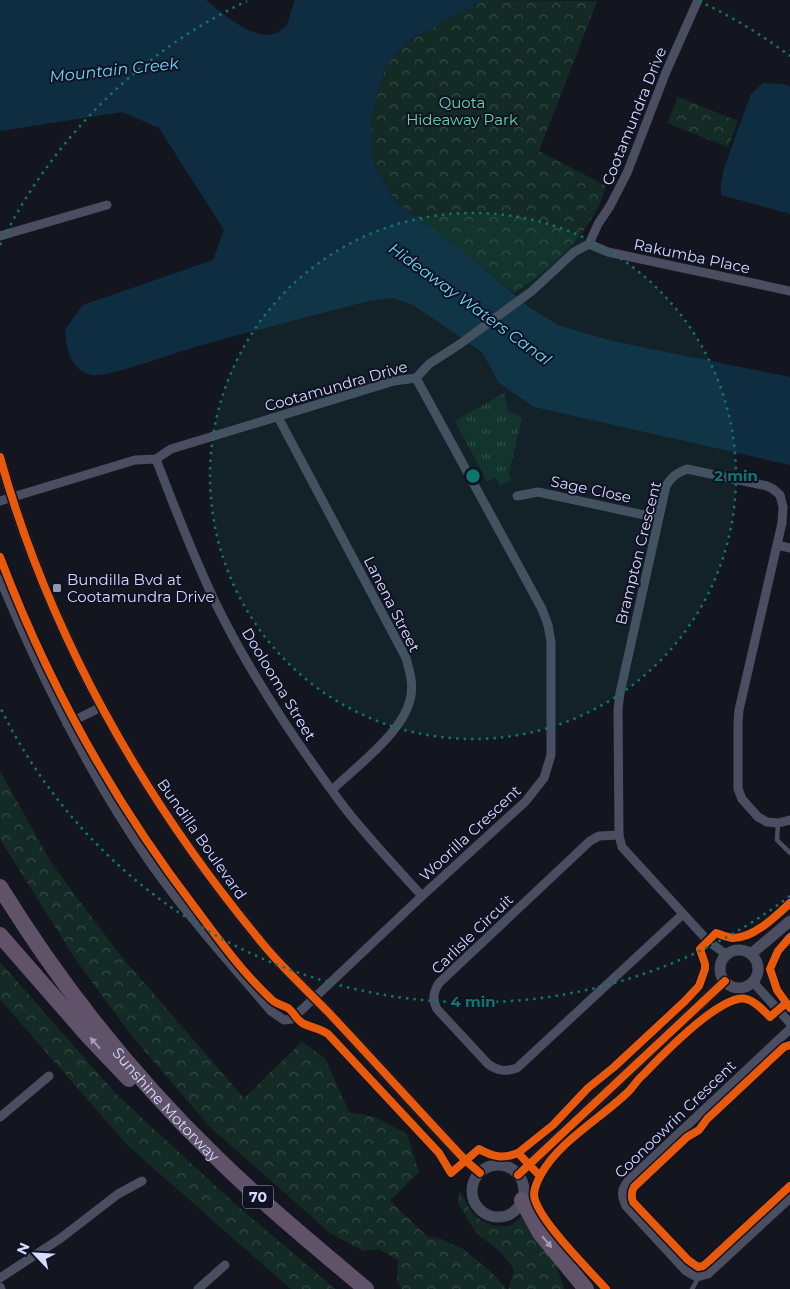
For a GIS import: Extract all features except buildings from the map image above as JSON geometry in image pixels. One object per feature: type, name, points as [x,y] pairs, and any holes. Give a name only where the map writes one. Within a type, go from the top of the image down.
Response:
[{"type":"highway","name":"Sunshine Motorway","points":[[0,887],[28,932],[74,997],[157,1096],[217,1158],[266,1204],[366,1289]]},
{"type":"highway","points":[[0,935],[109,1059],[142,1092],[157,1096]]},
{"type":"highway","points":[[522,1200],[540,1233],[586,1289]]},
{"type":"street","name":"Cootamundra Drive","points":[[6,500],[135,460],[156,459],[171,449],[394,381],[416,378],[429,364],[460,344],[532,290],[574,252],[589,244],[598,224],[610,206],[627,173],[666,72],[698,0]]},
{"type":"street","points":[[0,236],[107,205]]},
{"type":"street","name":"Rakumba Place","points":[[589,244],[608,252],[790,291]]},
{"type":"street","name":"Woorilla Crescent","points":[[314,998],[525,802],[544,778],[551,755],[551,642],[548,625],[542,609],[416,378]]},
{"type":"street","name":"Lanena Street","points":[[278,417],[406,658],[412,677],[411,700],[402,720],[391,734],[332,790]]},
{"type":"street","name":"Bundilla Boulevard","points":[[0,457],[6,500],[70,644],[100,708],[168,818],[216,886],[288,973],[314,998],[466,1161],[480,1173]]},
{"type":"street","name":"Doolooma Street","points":[[156,459],[183,530],[217,607],[253,671],[292,734],[346,809],[422,896]]},
{"type":"street","name":"Brampton Crescent","points":[[618,835],[618,709],[620,693],[666,486],[671,477],[687,469],[767,486],[780,495],[783,507],[777,545],[740,710],[738,742],[738,789],[742,800],[758,817],[767,822],[778,823]]},
{"type":"street","name":"Sage Close","points":[[517,496],[538,492],[658,518]]},
{"type":"street","points":[[777,545],[790,548]]},
{"type":"street","points":[[0,579],[29,649],[67,724],[103,789],[149,861],[204,934],[277,1016],[287,1021],[292,1019],[314,998]]},
{"type":"street","points":[[67,724],[100,708]]},
{"type":"street","points":[[778,823],[790,820]]},
{"type":"street","points":[[618,835],[622,847],[708,941],[727,955]]},
{"type":"street","name":"Carlisle Circuit","points":[[618,835],[599,836],[590,841],[438,983],[433,1001],[437,1009],[488,1064],[506,1072],[517,1068],[683,914]]},
{"type":"street","points":[[751,954],[790,921]]},
{"type":"street","points":[[734,950],[751,954],[758,965],[758,971],[753,982],[742,988],[730,985],[725,981],[720,970],[721,963],[727,955],[734,950]]},
{"type":"street","points":[[518,1175],[725,981]]},
{"type":"street","points":[[753,982],[790,1023]]},
{"type":"street","name":"Coonoowrin Crescent","points":[[697,1277],[686,1271],[626,1206],[622,1197],[622,1188],[628,1180],[790,1029]]},
{"type":"street","points":[[0,1117],[49,1076]]},
{"type":"street","points":[[504,1166],[518,1175],[524,1191],[518,1208],[504,1217],[494,1217],[479,1209],[473,1199],[472,1190],[475,1180],[480,1173],[487,1168],[504,1166]]},
{"type":"street","points":[[0,1278],[61,1238],[118,1194],[142,1182]]},
{"type":"street","points":[[697,1277],[708,1274],[790,1198]]},
{"type":"street","points":[[198,1289],[225,1265]]},
{"type":"lane","points":[[778,823],[777,840],[790,853]]},
{"type":"lane","points":[[692,1289],[697,1277]]},
{"type":"green space","name":"Quota Hideaway Park","points":[[483,0],[597,1],[539,151],[606,186],[599,205],[582,233],[562,256],[539,276],[514,293],[461,249],[395,201],[374,164],[371,124],[378,89],[387,64],[410,40]]},
{"type":"green space","points":[[678,97],[738,121],[728,147],[667,123]]},
{"type":"green space","points":[[504,393],[508,410],[522,418],[509,473],[511,480],[500,486],[496,478],[487,481],[455,421]]},
{"type":"green space","points":[[0,771],[52,864],[120,955],[244,1098],[302,1042],[325,1058],[349,1112],[375,1117],[407,1134],[419,1172],[390,1201],[428,1237],[439,1238],[463,1249],[491,1272],[506,1289],[402,1289],[397,1282],[398,1260],[379,1249],[364,1251],[330,1233],[210,1127],[131,1035],[76,960],[0,839]]},
{"type":"green space","points":[[0,962],[116,1094],[234,1203],[335,1289],[291,1289],[127,1145],[0,999]]},
{"type":"green space","points":[[459,1191],[475,1216],[492,1225],[499,1227],[512,1225],[519,1219],[523,1211],[556,1264],[564,1289],[509,1289],[514,1269],[500,1251],[476,1233],[458,1203]]},
{"type":"water","points":[[0,0],[206,0],[238,24],[266,35],[279,32],[287,25],[295,0],[483,0],[410,40],[387,64],[378,89],[371,124],[374,164],[395,201],[461,249],[529,307],[558,325],[612,341],[790,377],[790,465],[534,407],[499,383],[482,352],[413,305],[393,298],[369,301],[262,329],[100,375],[92,375],[79,369],[71,358],[65,330],[83,305],[213,260],[224,230],[159,128],[122,112],[0,131]]},
{"type":"water","points":[[763,83],[784,84],[790,87],[790,214],[721,195],[724,168],[751,94]]},
{"type":"cycle path","points":[[0,457],[20,523],[45,587],[73,650],[104,711],[138,771],[176,828],[216,884],[275,958],[329,1013],[466,1161],[480,1173]]},
{"type":"cycle path","points":[[0,557],[39,651],[85,741],[138,827],[166,868],[241,967],[273,1001],[288,1008],[302,1023],[328,1034],[439,1153],[451,1173],[479,1149],[498,1156],[518,1153],[540,1176],[534,1195],[544,1217],[565,1244],[606,1289]]},
{"type":"cycle path","points":[[518,1153],[553,1125],[588,1088],[614,1067],[699,986],[705,969],[700,949],[716,933],[732,938],[748,935],[764,926],[790,903]]},
{"type":"cycle path","points":[[790,937],[778,951],[770,969],[777,990],[790,1008]]},
{"type":"cycle path","points":[[518,1175],[725,981]]},
{"type":"cycle path","points":[[540,1176],[548,1163],[569,1141],[617,1102],[675,1043],[715,1010],[738,999],[747,999],[756,1004],[770,1017],[786,1003]]},
{"type":"cycle path","points":[[790,1045],[784,1047],[707,1119],[699,1130],[687,1137],[634,1187],[632,1196],[633,1202],[688,1260],[698,1267],[703,1266],[709,1261],[790,1186]]},
{"type":"place","name":"Bundilla Bvd at Cootamundra Drive","points":[[57,588]]},
{"type":"water label","name":"Mountain Creek","points":[[114,70]]},
{"type":"water label","name":"Hideaway Waters Canal","points":[[470,304]]}]
